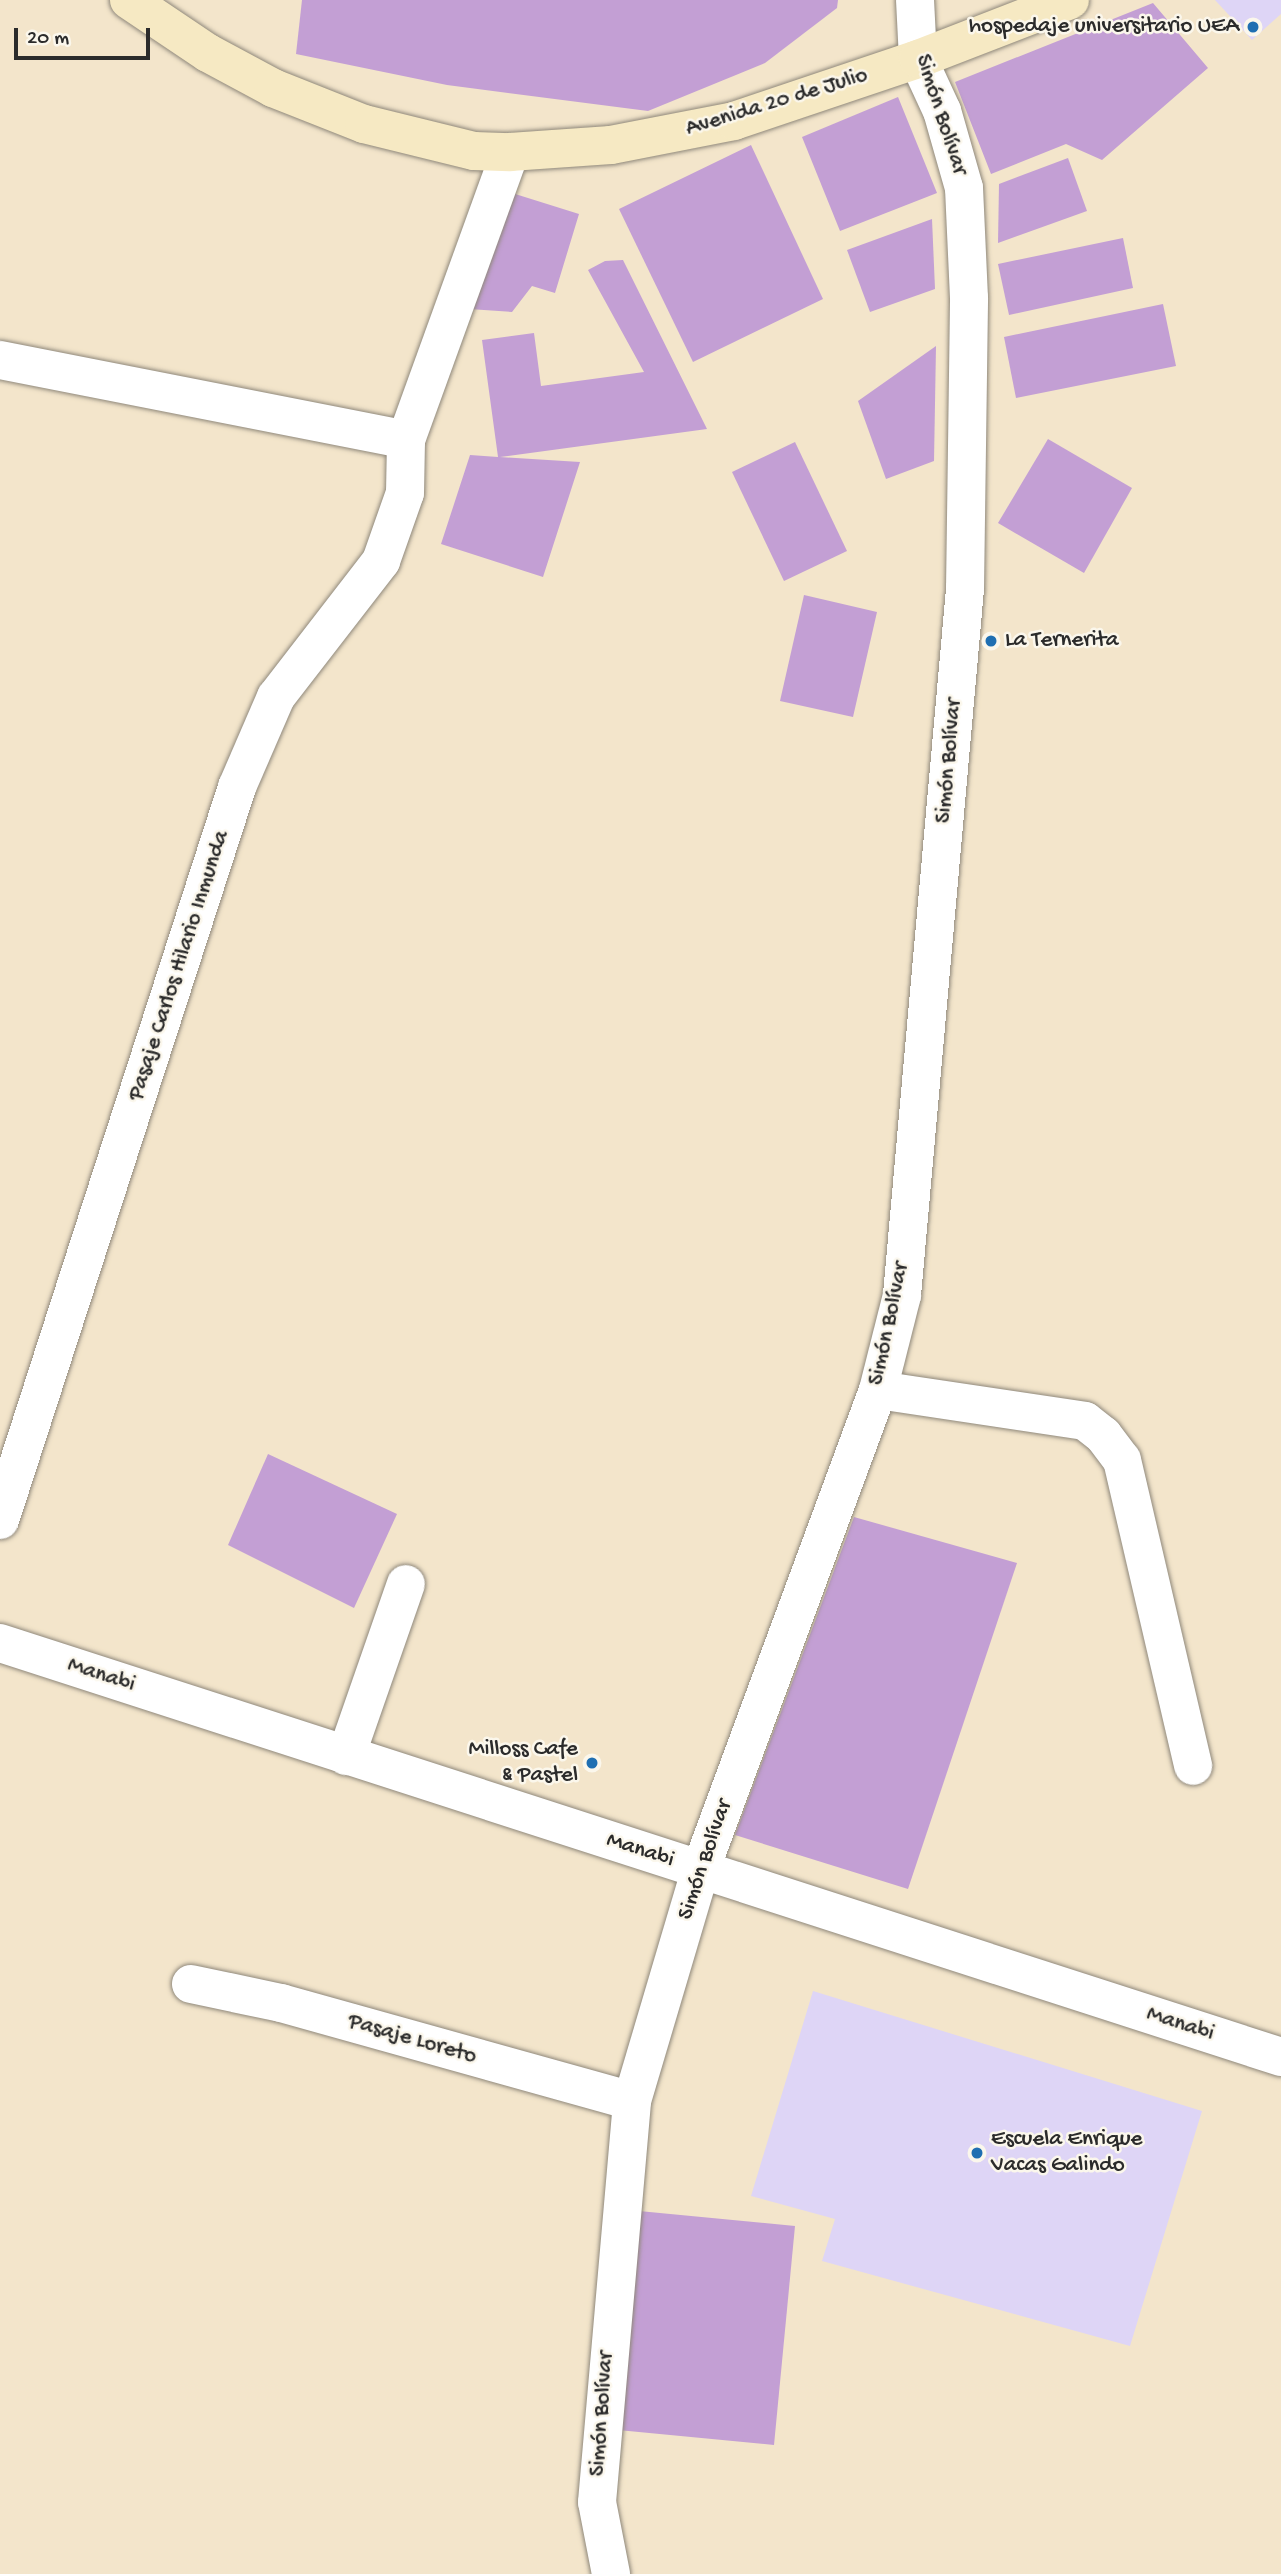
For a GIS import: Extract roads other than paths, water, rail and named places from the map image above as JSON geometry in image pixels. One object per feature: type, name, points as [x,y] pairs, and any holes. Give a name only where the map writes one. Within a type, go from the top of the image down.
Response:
[{"type":"main road","name":"Avenida 20 de Julio","points":[[130,0],[208,53],[273,88],[364,124],[474,151],[510,152],[611,145],[734,121],[918,59],[1070,0]]},
{"type":"street","name":"Simón Bolívar","points":[[611,2574],[597,2502],[632,2101],[700,1871],[878,1390],[902,1295],[965,589],[969,298],[964,188],[942,111],[918,59],[915,0]]},
{"type":"street","points":[[0,360],[405,440],[510,152]]},
{"type":"street","name":"Pasaje Carlos Hilario Inmunda","points":[[0,1521],[237,787],[276,697],[381,561],[405,493],[405,440]]},
{"type":"street","points":[[878,1390],[1085,1421],[1103,1435],[1122,1460],[1194,1766]]},
{"type":"street","points":[[346,1756],[406,1584]]},
{"type":"street","name":"Manabi","points":[[0,1643],[1281,2057]]},
{"type":"street","name":"Pasaje Loreto","points":[[191,1984],[281,2003],[632,2101]]},
{"type":"place","name":"hospedaje universitario UEA","points":[[1253,27]]},
{"type":"place","name":"La Ternerita","points":[[991,641]]},
{"type":"place","name":"Milloss Cafe & Pastel","points":[[592,1763]]},
{"type":"place","name":"Escuela Enrique Vacas Galindo","points":[[977,2153]]}]
